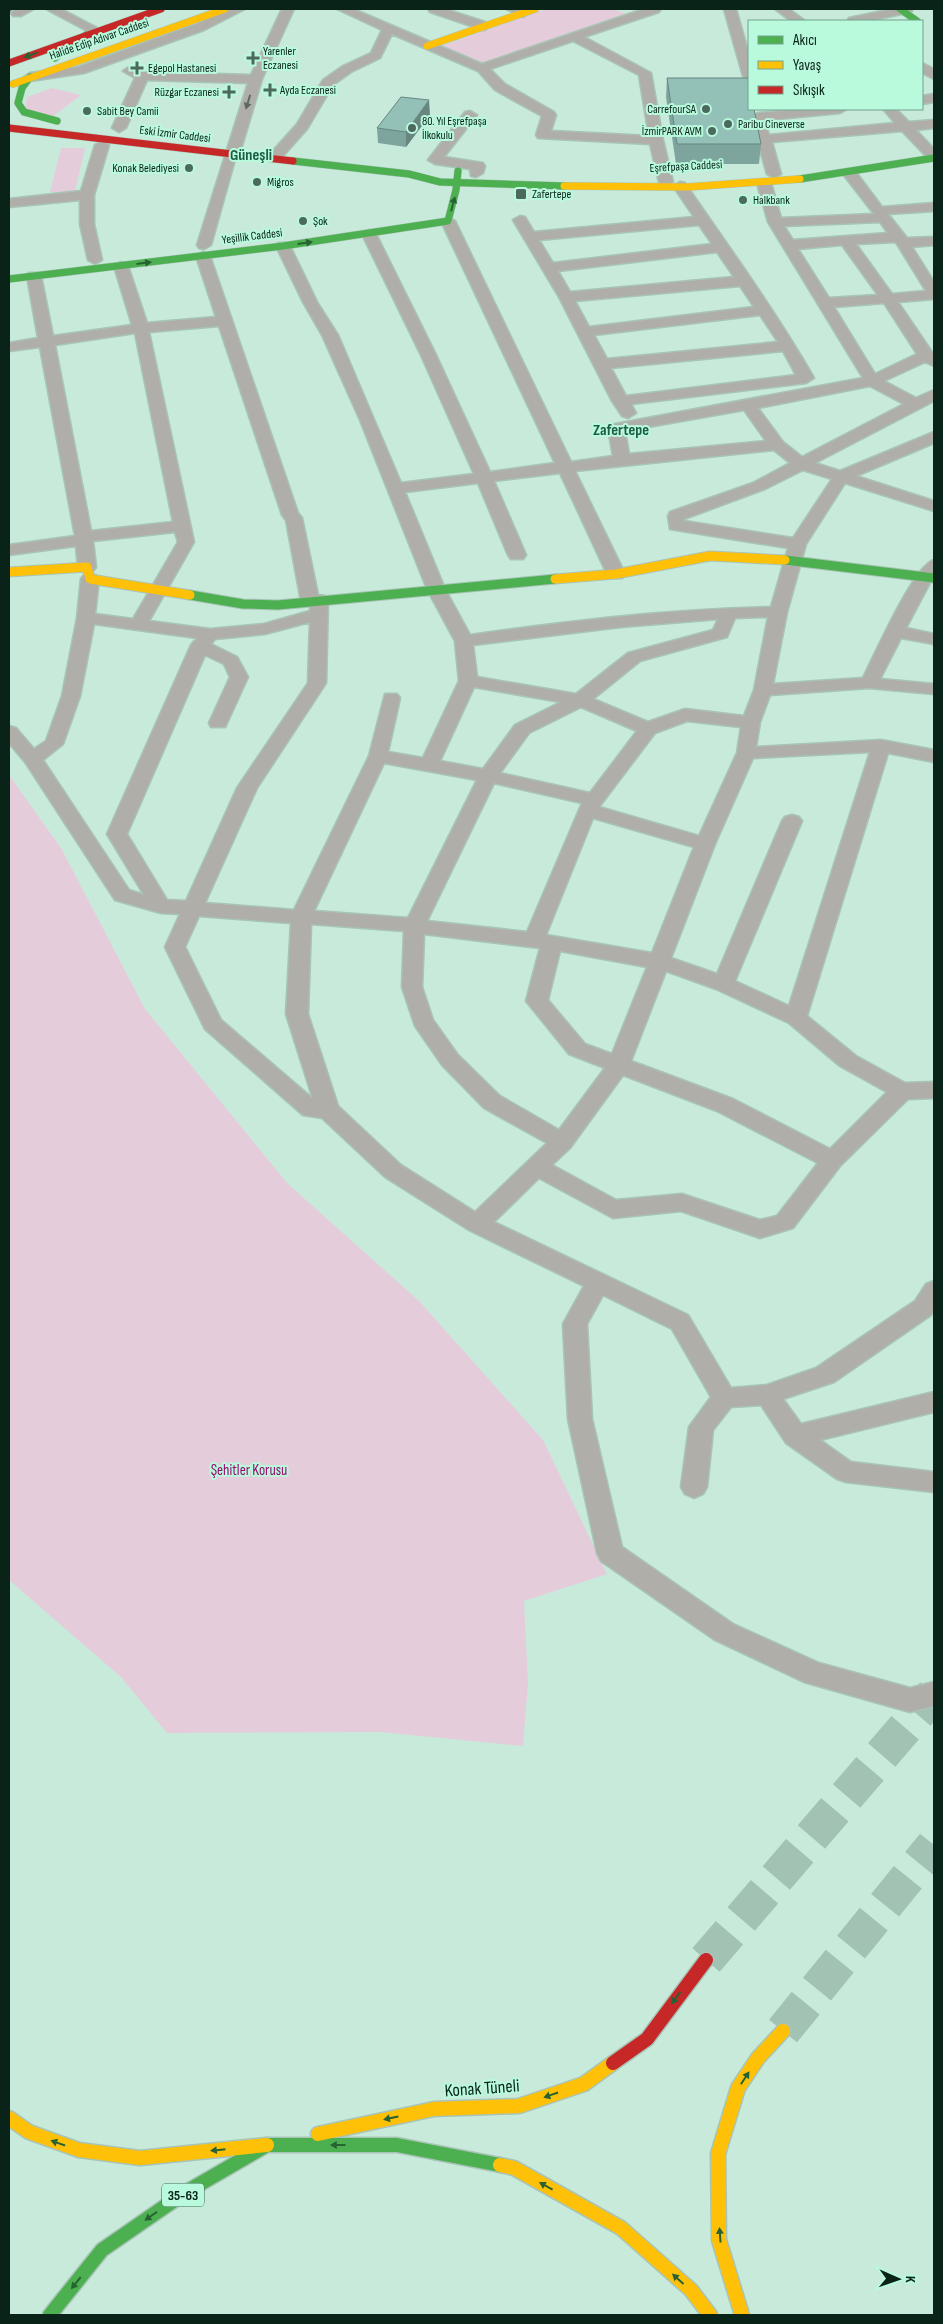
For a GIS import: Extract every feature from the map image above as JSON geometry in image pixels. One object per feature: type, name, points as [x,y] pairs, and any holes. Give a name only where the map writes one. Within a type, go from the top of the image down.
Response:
[{"type":"main road","points":[[9,63],[161,9]]},
{"type":"main road","name":"Halide Edip Adıvar Caddesi","points":[[9,75],[190,9]]},
{"type":"main road","name":"Halide Edip Adıvar Caddesi","points":[[9,86],[225,9]]},
{"type":"main road","points":[[427,46],[484,26],[517,11],[536,9]]},
{"type":"main road","points":[[903,9],[916,20]]},
{"type":"main road","points":[[55,58],[92,33]]},
{"type":"main road","points":[[17,108],[22,88],[30,77]]},
{"type":"main road","points":[[9,86],[17,108],[44,119],[115,128]]},
{"type":"main road","name":"Eski İzmir Caddesi","points":[[9,121],[409,174],[458,177]]},
{"type":"main road","name":"Eski İzmir Caddesi","points":[[9,128],[156,139],[216,152],[278,153],[439,176]]},
{"type":"main road","points":[[9,136],[161,151],[216,152]]},
{"type":"main road","name":"Eşrefpaşa Caddesi","points":[[458,177],[476,173],[613,183],[769,178],[850,174],[933,155]]},
{"type":"main road","name":"Eşrefpaşa Caddesi","points":[[458,177],[608,187],[680,186],[769,178],[933,155]]},
{"type":"main road","points":[[437,196],[439,176]]},
{"type":"main road","points":[[448,221],[458,177]]},
{"type":"main road","name":"Yeşillik Caddesi","points":[[9,279],[121,266],[204,250],[395,220],[416,216],[422,212]]},
{"type":"main road","name":"Yeşillik Caddesi","points":[[9,270],[204,250],[283,246],[448,221]]},
{"type":"main road","points":[[9,572],[89,573],[160,590],[243,604],[278,605],[316,605],[436,589],[616,574],[710,556],[796,552],[931,573]]},
{"type":"main road","name":"Konak Tüneli","points":[[267,2145],[434,2109],[519,2106],[584,2084],[647,2039],[706,1960]]},
{"type":"main road","points":[[742,2315],[719,2240],[718,2154],[738,2088],[758,2058],[783,2031]]},
{"type":"main road","points":[[9,2118],[29,2132],[79,2150],[140,2158],[267,2145],[398,2145],[514,2168],[621,2228],[691,2290],[710,2315]]},
{"type":"main road","name":"35-63","points":[[50,2315],[102,2250],[186,2192],[267,2145]]},
{"type":"street","points":[[52,9],[92,33]]},
{"type":"street","points":[[30,77],[80,70],[200,27],[240,9]]},
{"type":"street","points":[[288,9],[256,79],[204,250],[290,515],[294,518],[316,605],[317,683],[247,788],[175,947],[213,1024],[311,1109],[328,1110]]},
{"type":"street","points":[[326,9],[349,11],[372,9]]},
{"type":"street","points":[[434,9],[484,26]]},
{"type":"street","points":[[482,68],[655,9]]},
{"type":"street","points":[[730,9],[748,71]]},
{"type":"street","points":[[781,9],[798,20]]},
{"type":"street","points":[[857,20],[903,9]]},
{"type":"street","points":[[349,11],[482,68],[500,87],[549,115],[543,135],[656,140]]},
{"type":"street","points":[[841,13],[852,20]]},
{"type":"street","points":[[278,153],[302,126],[328,83],[347,69],[383,53],[389,29]]},
{"type":"street","points":[[574,37],[644,73],[666,182]]},
{"type":"street","points":[[408,50],[427,46]]},
{"type":"street","points":[[105,61],[142,76],[256,79]]},
{"type":"street","points":[[923,68],[934,77]]},
{"type":"street","points":[[115,128],[142,76]]},
{"type":"street","points":[[647,90],[666,90]]},
{"type":"street","points":[[819,110],[757,113],[764,140],[775,222],[872,381],[915,404]]},
{"type":"street","points":[[890,110],[904,127],[933,155]]},
{"type":"street","points":[[470,115],[435,160],[478,166],[476,173]]},
{"type":"street","points":[[764,140],[934,124]]},
{"type":"street","points":[[96,260],[87,224],[87,195],[102,146]]},
{"type":"street","points":[[826,303],[934,294],[901,240],[850,174]]},
{"type":"street","points":[[620,401],[806,378],[788,346],[680,186]]},
{"type":"street","points":[[9,203],[87,195]]},
{"type":"street","points":[[775,222],[880,214],[934,207]]},
{"type":"street","points":[[520,220],[566,297],[620,401],[634,423]]},
{"type":"street","points":[[530,238],[704,220]]},
{"type":"street","points":[[448,221],[616,574]]},
{"type":"street","points":[[368,234],[426,346],[485,477],[517,555]]},
{"type":"street","points":[[788,245],[845,240],[934,241]]},
{"type":"street","points":[[622,460],[616,428],[634,423],[748,405],[872,381],[930,359],[845,240]]},
{"type":"street","points":[[283,246],[310,302],[330,335],[397,488],[436,589],[464,641],[468,681],[429,765]]},
{"type":"street","points":[[547,268],[722,247]]},
{"type":"street","points":[[121,266],[141,328],[186,542],[160,590],[138,625]]},
{"type":"street","points":[[32,758],[54,744],[71,696],[86,618],[89,573],[34,276]]},
{"type":"street","points":[[566,297],[744,281]]},
{"type":"street","points":[[584,332],[763,310]]},
{"type":"street","points":[[9,347],[141,328],[226,321]]},
{"type":"street","points":[[602,364],[788,346]]},
{"type":"street","points":[[796,552],[676,525],[676,516],[759,486],[934,395]]},
{"type":"street","points":[[748,405],[777,445],[801,464],[934,506]]},
{"type":"street","points":[[477,1224],[562,1142],[619,1065],[705,844],[746,753],[751,722],[763,690],[778,612],[796,552],[842,476],[934,438]]},
{"type":"street","points":[[397,488],[622,460],[777,445]]},
{"type":"street","points":[[9,550],[84,538],[184,526]]},
{"type":"street","points":[[869,683],[896,632],[931,573]]},
{"type":"street","points":[[86,618],[138,625],[205,640],[265,629],[316,605]]},
{"type":"street","points":[[464,641],[577,625],[729,612],[778,612]]},
{"type":"street","points":[[562,1142],[492,1102],[450,1060],[422,1021],[412,987],[414,926],[488,776],[522,729],[580,700],[634,657],[721,633],[729,612]]},
{"type":"street","points":[[896,632],[934,639]]},
{"type":"street","points":[[205,640],[231,661],[238,677],[218,723]]},
{"type":"street","points":[[161,906],[117,834],[205,640]]},
{"type":"street","points":[[468,681],[580,700],[648,729]]},
{"type":"street","points":[[763,690],[869,683],[934,689]]},
{"type":"street","points":[[391,698],[378,756],[300,917],[297,1014],[328,1110],[393,1171],[477,1224],[680,1322],[724,1398]]},
{"type":"street","points":[[751,722],[685,715],[648,729],[590,805],[543,941],[537,1001],[577,1049],[725,1105],[832,1160]]},
{"type":"street","points":[[9,732],[32,758],[122,895],[161,906],[414,926],[543,941],[660,962],[723,984],[796,1018],[848,1061],[902,1091],[934,1090]]},
{"type":"street","points":[[746,753],[881,746],[934,756]]},
{"type":"street","points":[[796,1018],[881,746]]},
{"type":"street","points":[[378,756],[488,776],[590,805],[705,844]]},
{"type":"street","points":[[723,984],[792,821]]},
{"type":"street","points":[[537,1167],[613,1209],[682,1202],[760,1229],[784,1222],[832,1160],[902,1091]]},
{"type":"street","points":[[598,1283],[575,1324],[580,1419],[610,1553],[724,1632],[814,1674],[910,1700],[934,1694]]},
{"type":"street","points":[[694,1487],[701,1427],[724,1398],[767,1395],[824,1375],[923,1308],[934,1290]]},
{"type":"street","points":[[767,1395],[795,1436],[846,1472],[934,1482]]},
{"type":"street","points":[[795,1436],[934,1402]]},
{"type":"green space","points":[[546,9],[614,9],[627,14],[484,66],[441,46]]},
{"type":"green space","points":[[52,88],[81,95],[52,117],[25,109],[27,97]]},
{"type":"green space","points":[[61,148],[85,148],[75,192],[50,192]]},
{"type":"green space","name":"Şehitler Korusu","points":[[9,775],[61,848],[145,1009],[287,1183],[419,1301],[543,1440],[607,1574],[524,1601],[528,1683],[523,1746],[380,1732],[167,1733],[121,1677],[9,1580]]},
{"type":"building","name":"İzmirPARK AVM","points":[[667,78],[748,78],[748,110],[754,110],[761,144],[677,144]]},
{"type":"building","points":[[401,97],[429,100],[406,132],[377,128]]},
{"type":"tunnel","points":[[706,1960],[934,1694]]},
{"type":"tunnel","points":[[783,2031],[934,1845]]},
{"type":"traffic: fast","points":[[900,9],[916,20]]},
{"type":"traffic: fast","points":[[55,58],[86,35]]},
{"type":"traffic: fast","points":[[30,77],[22,88],[18,103],[24,112],[57,121]]},
{"type":"traffic: fast","points":[[800,179],[934,158]]},
{"type":"traffic: fast","points":[[293,161],[409,174],[440,182],[564,186]]},
{"type":"traffic: fast","points":[[9,279],[283,246],[448,221],[456,190],[458,171]]},
{"type":"traffic: fast","points":[[785,560],[934,578]]},
{"type":"traffic: fast","points":[[190,595],[243,604],[278,605],[555,579]]},
{"type":"traffic: fast","points":[[50,2315],[102,2250],[186,2192],[267,2145],[397,2145],[500,2165]]},
{"type":"traffic: slow","points":[[13,84],[225,9]]},
{"type":"traffic: slow","points":[[427,46],[535,9]]},
{"type":"traffic: slow","points":[[564,186],[688,187],[800,179]]},
{"type":"traffic: slow","points":[[555,579],[616,574],[710,556],[785,560]]},
{"type":"traffic: slow","points":[[9,572],[87,567],[90,579],[190,595]]},
{"type":"traffic: slow","points":[[742,2315],[719,2240],[718,2154],[738,2088],[758,2058],[783,2031]]},
{"type":"traffic: slow","points":[[318,2134],[434,2109],[519,2106],[584,2084],[613,2063]]},
{"type":"traffic: slow","points":[[9,2118],[29,2132],[79,2150],[140,2158],[267,2145]]},
{"type":"traffic: slow","points":[[500,2165],[514,2168],[621,2228],[691,2290],[710,2315]]},
{"type":"traffic: jam","points":[[9,63],[161,9]]},
{"type":"traffic: jam","points":[[9,128],[293,161]]},
{"type":"traffic: jam","points":[[613,2063],[647,2039],[706,1960]]},
{"type":"place","name":"Yarenler Eczanesi","points":[[253,58]]},
{"type":"place","name":"Egepol Hastanesi","points":[[137,68]]},
{"type":"place","name":"Ayda Eczanesi","points":[[270,90]]},
{"type":"place","name":"Rüzgar Eczanesi","points":[[229,92]]},
{"type":"place","name":"CarrefourSA","points":[[706,109]]},
{"type":"place","name":"Sabit Bey Camii","points":[[87,111]]},
{"type":"place","name":"Paribu Cineverse","points":[[728,124]]},
{"type":"place","name":"80. Yıl Eşrefpaşa İlkokulu","points":[[412,128]]},
{"type":"place","name":"İzmirPARK AVM","points":[[712,131]]},
{"type":"place","name":"Konak Belediyesi","points":[[189,168]]},
{"type":"place","name":"Migros","points":[[257,182]]},
{"type":"place","name":"Zafertepe","points":[[521,194]]},
{"type":"place","name":"Halkbank","points":[[743,200]]},
{"type":"place","name":"Şok","points":[[303,221]]},
{"type":"district","name":"Güneşli","points":[[251,154]]},
{"type":"district","name":"Zafertepe","points":[[621,429]]}]
